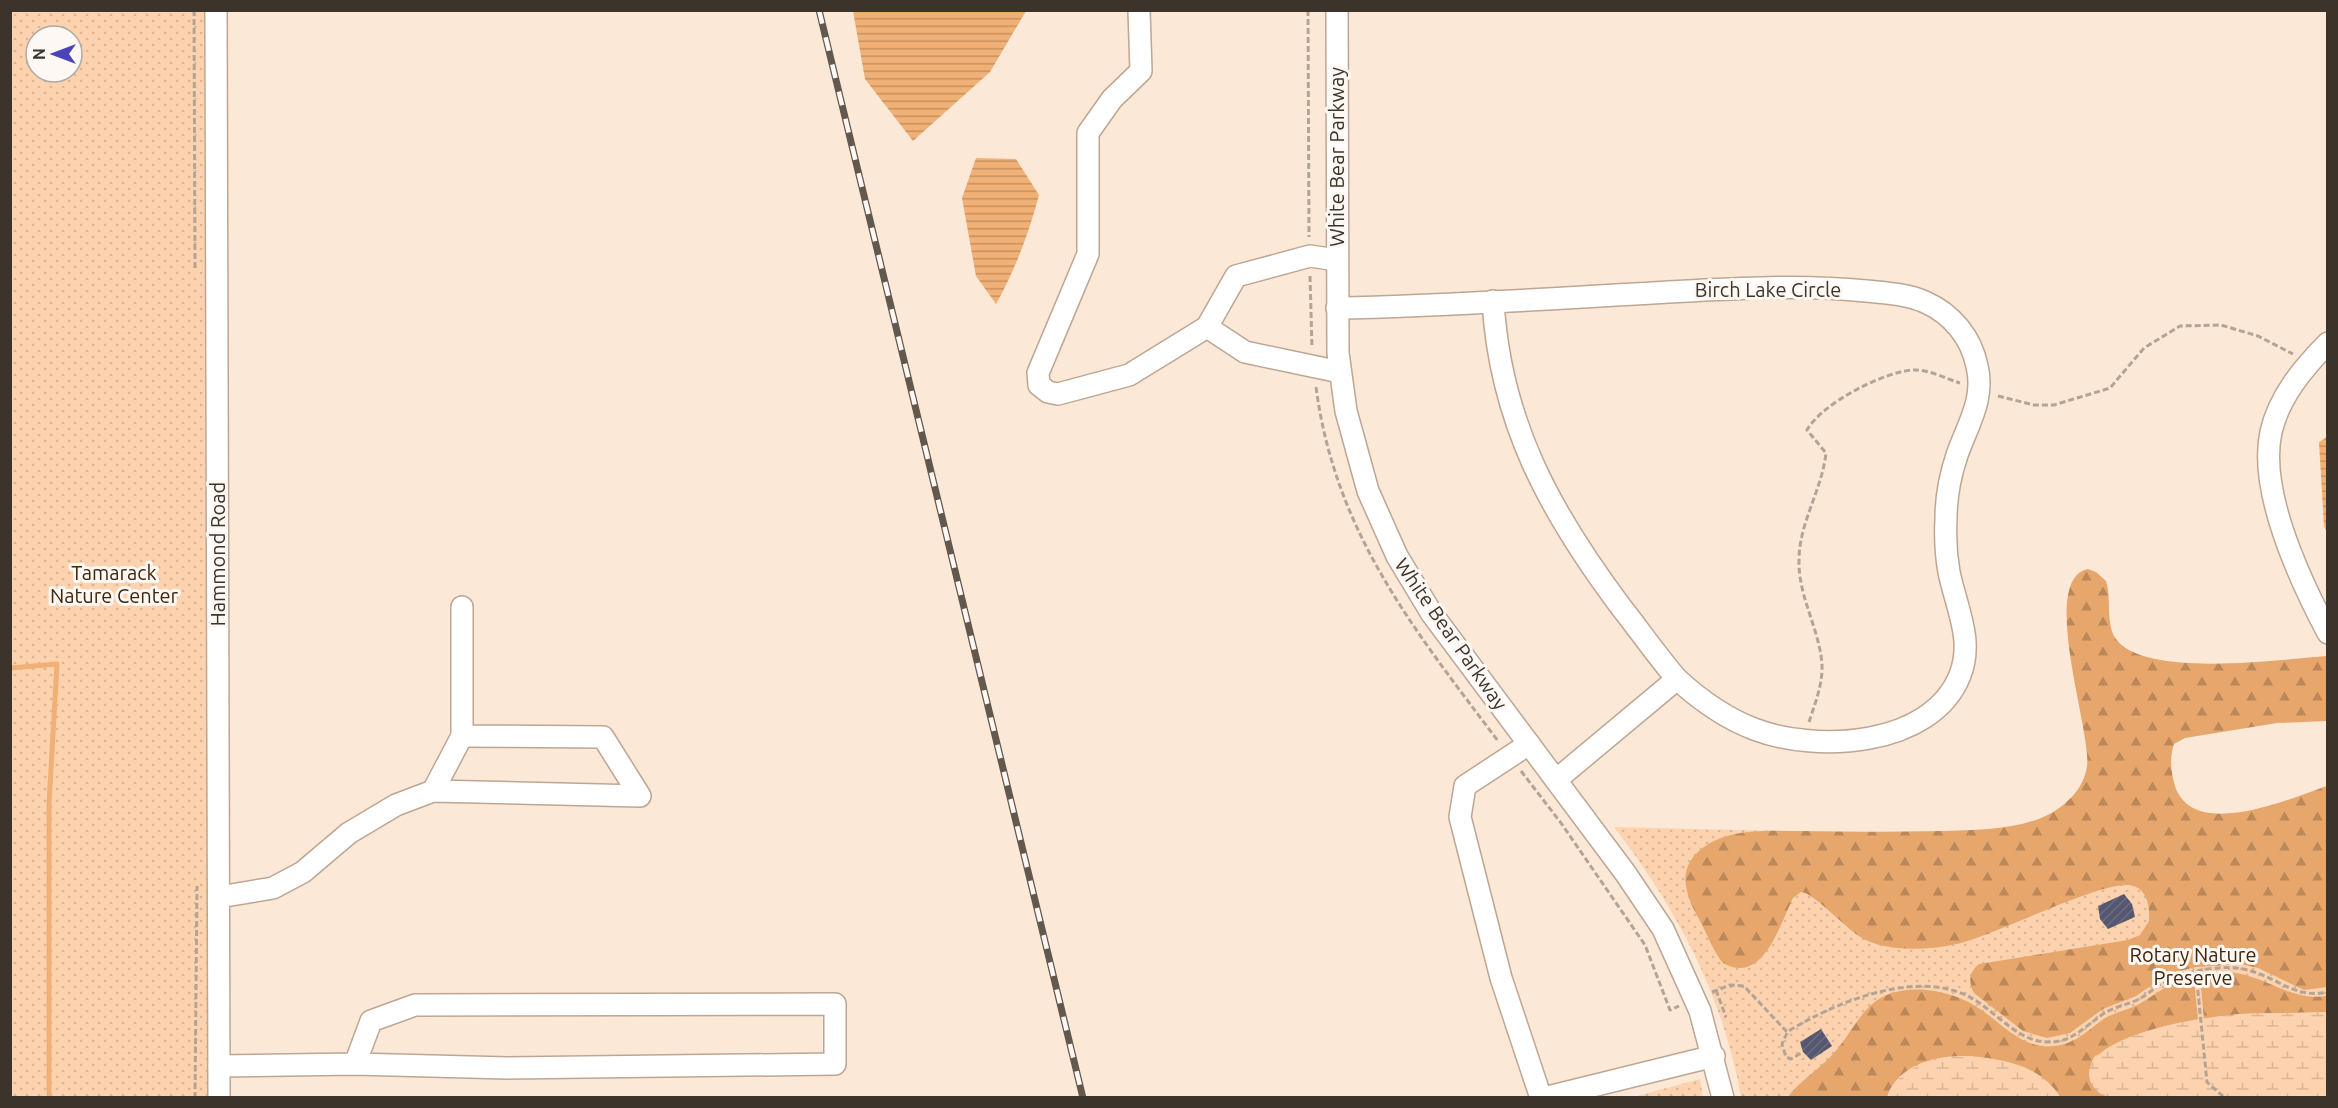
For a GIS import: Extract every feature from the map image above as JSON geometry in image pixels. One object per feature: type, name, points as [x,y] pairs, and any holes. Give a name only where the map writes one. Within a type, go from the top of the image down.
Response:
[{"type":"street","name":"Hammond Road","points":[[216,10],[219,1098]]},
{"type":"street","points":[[1139,10],[1141,71],[1112,99],[1088,133],[1088,254],[1038,373],[1039,385],[1048,392],[1058,394],[1129,375],[1207,327],[1236,276],[1310,256],[1337,260]]},
{"type":"street","name":"White Bear Parkway","points":[[1337,10],[1337,308],[1340,372],[1359,462],[1389,540],[1432,614],[1626,874],[1662,929],[1695,999],[1714,1056],[1722,1098]]},
{"type":"street","name":"Birch Lake Circle","points":[[1337,308],[1770,286],[1836,288],[1904,296],[1938,308],[1964,333],[1977,362],[1979,390],[1975,411],[1954,466],[1946,507],[1948,566],[1966,642],[1964,666],[1957,683],[1938,709],[1899,729],[1844,741],[1803,741],[1765,733],[1739,722],[1713,708],[1677,679],[1584,556],[1544,490],[1525,449],[1506,390],[1496,338],[1493,301]]},
{"type":"street","points":[[1207,327],[1245,352],[1340,372]]},
{"type":"street","points":[[2328,343],[2309,362],[2292,385],[2271,432],[2268,459],[2278,515],[2306,593],[2328,633]]},
{"type":"street","points":[[433,791],[462,736],[462,607]]},
{"type":"street","points":[[1556,780],[1677,679]]},
{"type":"street","points":[[219,897],[273,888],[303,872],[349,833],[396,805],[433,791],[640,796],[603,737],[462,736]]},
{"type":"street","points":[[1529,744],[1465,786],[1460,817],[1501,978],[1542,1098],[1594,1090],[1714,1056]]},
{"type":"street","points":[[219,1066],[355,1064],[507,1068],[835,1064],[835,1004],[415,1005],[370,1021],[355,1064]]},
{"type":"path","points":[[1308,10],[1310,314],[1321,423],[1339,488],[1360,539],[1414,629],[1561,823],[1645,945],[1670,1010]]},
{"type":"path","points":[[1803,741],[1819,692],[1822,664],[1800,581],[1800,542],[1824,467],[1826,453],[1808,430],[1813,420],[1834,401],[1904,370],[1919,370],[2034,405],[2054,405],[2110,388],[2144,348],[2180,326],[2221,325],[2258,336],[2309,362]]},
{"type":"path","points":[[1803,1052],[1791,1059],[1786,1057],[1782,1044],[1787,1032],[1830,1008],[1896,989],[1925,985],[1963,993],[2026,1037],[2042,1042],[2056,1042],[2076,1035],[2105,1013],[2141,998],[2162,982],[2196,972],[2243,968],[2300,993],[2328,992]]},
{"type":"path","points":[[2196,972],[2208,1083],[2225,1098]]},
{"type":"path","points":[[1726,1017],[1716,990],[1730,985],[1741,985],[1787,1032]]},
{"type":"green space","name":"Tamarack Nature Center","points":[[10,11],[216,11],[218,1097],[11,1097]]},
{"type":"green space","points":[[2088,569],[2096,572],[2106,581],[2113,633],[2116,639],[2132,651],[2155,659],[2216,664],[2327,656],[2327,721],[2277,723],[2185,738],[2174,744],[2171,761],[2176,789],[2187,804],[2203,812],[2224,814],[2246,811],[2269,806],[2327,786],[2327,987],[2304,990],[2258,968],[2241,964],[2196,967],[2168,974],[2136,996],[2103,1009],[2070,1033],[2047,1038],[2023,1031],[1974,993],[1970,977],[1979,964],[2128,940],[2140,935],[2149,921],[2145,896],[2139,888],[2120,885],[2075,898],[1970,940],[1952,945],[1918,949],[1894,948],[1872,943],[1847,927],[1813,898],[1801,892],[1793,898],[1776,936],[1759,959],[1749,966],[1737,968],[1723,963],[1693,908],[1686,887],[1688,867],[1692,858],[1712,842],[1733,834],[1756,831],[1925,831],[2005,827],[2041,818],[2071,798],[2082,783],[2087,766],[2067,627],[2067,599],[2074,579]]},
{"type":"green space","name":"Rotary Nature Preserve","points":[[2327,808],[2327,1097],[1741,1097],[1733,1059],[1710,988],[1658,889],[1614,827],[1781,831],[1728,837],[2204,835]]},
{"type":"green space","points":[[2224,972],[2238,973],[2300,995],[2327,996],[2327,1012],[2240,1014],[2204,1019],[2200,977]]},
{"type":"green space","points":[[2190,977],[2194,980],[2198,1020],[2179,1023],[2095,1056],[2091,1065],[2093,1079],[2099,1093],[2109,1097],[2060,1097],[2045,1081],[2024,1068],[1998,1060],[1970,1056],[1943,1057],[1919,1064],[1899,1077],[1887,1097],[1787,1098],[1833,1054],[1869,1007],[1895,992],[1926,990],[1957,997],[1971,1003],[2024,1041],[2043,1046],[2054,1046],[2075,1039],[2105,1018],[2135,1006],[2169,985]]},
{"type":"green space","points":[[2327,1012],[2327,1097],[2109,1097],[2101,1094],[2091,1083],[2089,1075],[2094,1060],[2108,1048],[2152,1030],[2225,1015]]},
{"type":"green space","points":[[1955,1057],[1984,1058],[2014,1063],[2040,1076],[2060,1097],[1887,1097],[1898,1079],[1915,1067],[1934,1060]]},
{"type":"green space","points":[[1700,1079],[1703,1097],[1633,1097]]},
{"type":"shaded area","points":[[853,10],[1026,11],[990,72],[913,141],[865,79]]},
{"type":"shaded area","points":[[976,158],[1016,159],[1039,195],[1021,251],[996,304],[976,276],[962,198]]},
{"type":"shaded area","points":[[2327,437],[2327,532],[2324,526],[2319,442]]},
{"type":"building","points":[[2124,894],[2132,904],[2135,917],[2108,929],[2100,919],[2098,906]]},
{"type":"building","points":[[1821,1029],[1832,1046],[1811,1060],[1803,1052],[1800,1042]]},
{"type":"waterway","points":[[10,668],[57,664],[49,804],[49,1098]]},
{"type":"railway","points":[[819,10],[1083,1098]]}]
